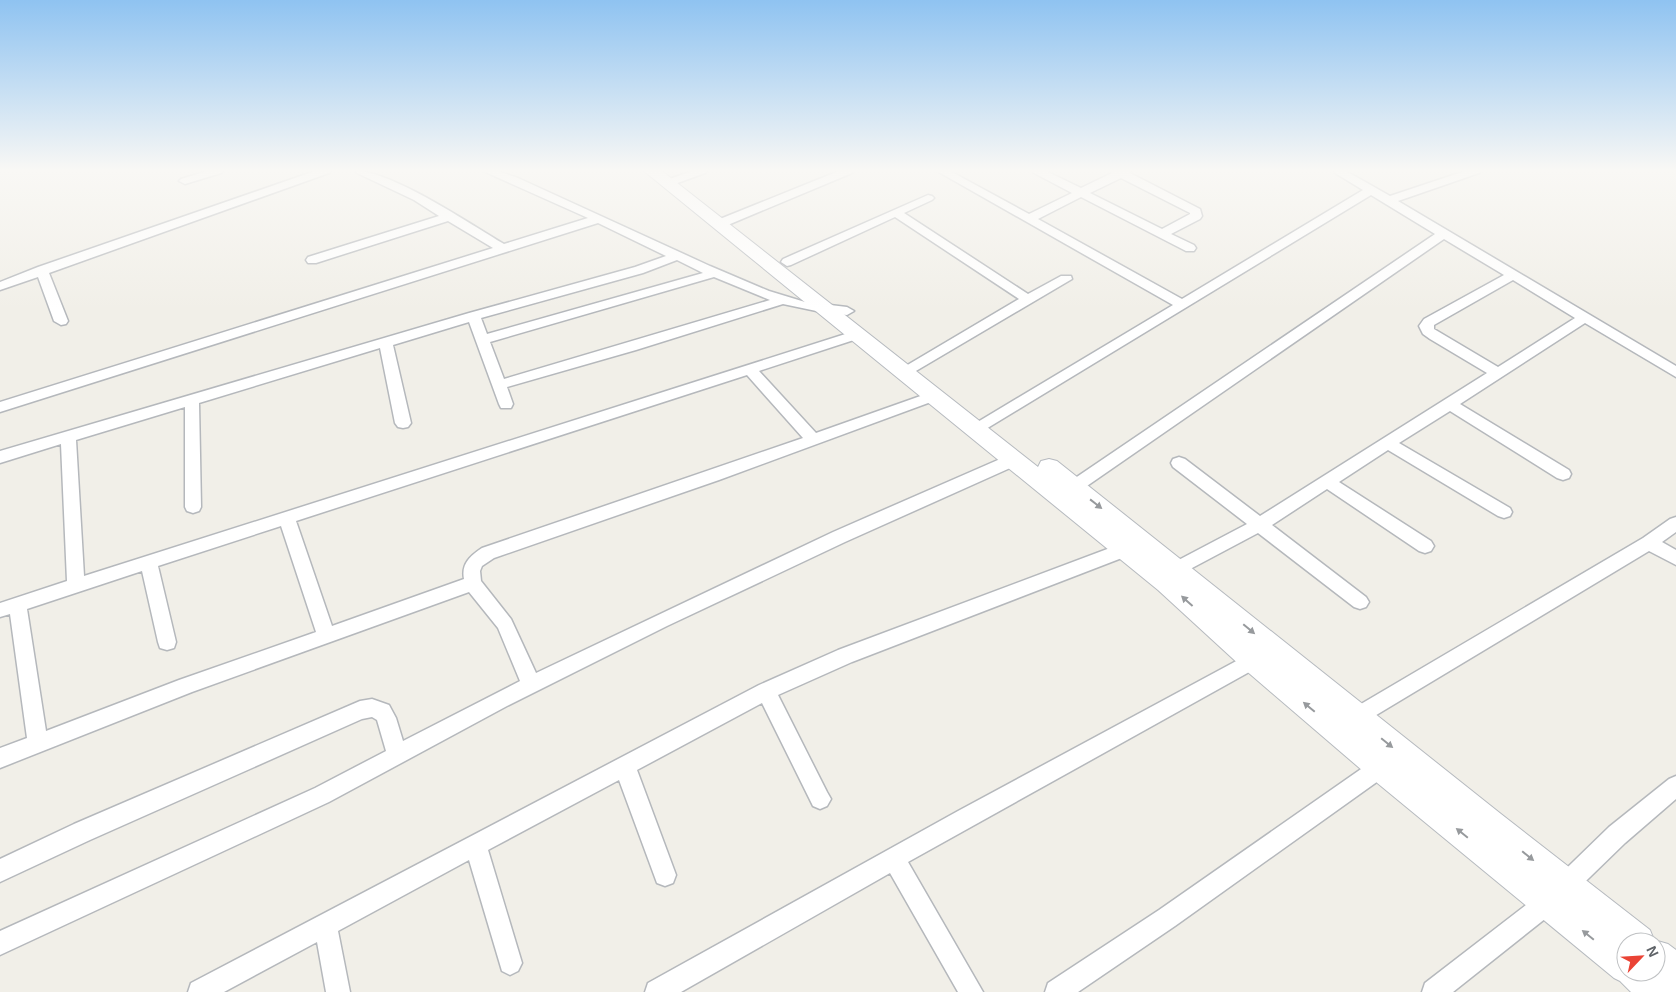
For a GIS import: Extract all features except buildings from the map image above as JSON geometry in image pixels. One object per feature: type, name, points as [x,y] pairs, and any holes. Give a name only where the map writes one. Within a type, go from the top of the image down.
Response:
[{"type":"main road","points":[[720,217],[1134,546],[1167,583],[1253,660],[1346,724],[1381,767],[1556,894],[1621,932]]},
{"type":"main road","points":[[725,222],[787,262],[858,334],[912,369],[934,396],[983,426],[1013,460],[1067,492]]},
{"type":"main road","points":[[1134,546],[1177,570],[1346,724],[1556,894],[1616,956]]},
{"type":"main road","points":[[1646,982],[1659,992]]},
{"type":"street","points":[[0,286],[193,217]]},
{"type":"street","points":[[312,260],[444,217]]},
{"type":"street","points":[[450,217],[503,249]]},
{"type":"street","points":[[594,217],[677,256],[782,300],[836,310]]},
{"type":"street","points":[[725,222],[736,217]]},
{"type":"street","points":[[787,262],[886,217]]},
{"type":"street","points":[[903,217],[1028,299]]},
{"type":"street","points":[[1130,217],[1190,248]]},
{"type":"street","points":[[1162,234],[1194,217]]},
{"type":"street","points":[[983,426],[1327,217]]},
{"type":"street","points":[[1418,217],[1676,372]]},
{"type":"street","points":[[1030,218],[1182,305]]},
{"type":"street","points":[[0,407],[598,219]]},
{"type":"street","points":[[1067,492],[1444,233]]},
{"type":"street","points":[[0,457],[474,316],[639,270],[677,256]]},
{"type":"street","points":[[42,270],[61,321]]},
{"type":"street","points":[[482,340],[716,273]]},
{"type":"street","points":[[1498,373],[1435,336],[1428,331],[1426,326],[1429,322],[1514,275]]},
{"type":"street","points":[[912,369],[1028,299],[1066,279]]},
{"type":"street","points":[[499,385],[631,347],[782,300]]},
{"type":"street","points":[[474,316],[506,404]]},
{"type":"street","points":[[1177,570],[1259,525],[1389,444],[1584,318]]},
{"type":"street","points":[[38,743],[9,607],[858,334]]},
{"type":"street","points":[[386,343],[403,423]]},
{"type":"street","points":[[750,368],[814,440]]},
{"type":"street","points":[[532,685],[505,624],[473,583],[471,571],[476,561],[488,553],[814,440],[934,396]]},
{"type":"street","points":[[192,399],[193,507]]},
{"type":"street","points":[[1450,404],[1563,474]]},
{"type":"street","points":[[68,438],[76,586]]},
{"type":"street","points":[[1389,444],[1504,512]]},
{"type":"street","points":[[0,943],[322,795],[532,685],[661,621],[830,542],[1013,460]]},
{"type":"street","points":[[1179,463],[1360,602]]},
{"type":"street","points":[[1328,482],[1425,546]]},
{"type":"street","points":[[286,518],[326,635]]},
{"type":"street","points":[[1346,724],[1648,543],[1676,523]]},
{"type":"street","points":[[1648,543],[1676,558]]},
{"type":"street","points":[[200,992],[766,691],[845,656],[1134,546]]},
{"type":"street","points":[[148,562],[167,642]]},
{"type":"street","points":[[0,758],[326,635],[473,583]]},
{"type":"street","points":[[657,992],[1253,660]]},
{"type":"street","points":[[766,691],[820,799]]},
{"type":"street","points":[[0,871],[82,832],[360,710],[372,708],[382,710],[397,755]]},
{"type":"street","points":[[625,767],[665,875]]},
{"type":"street","points":[[1057,992],[1168,918],[1381,767]]},
{"type":"street","points":[[1434,992],[1556,894],[1617,834],[1676,786]]},
{"type":"street","points":[[476,846],[510,963]]},
{"type":"street","points":[[894,859],[971,992]]},
{"type":"street","points":[[326,926],[338,992]]}]
